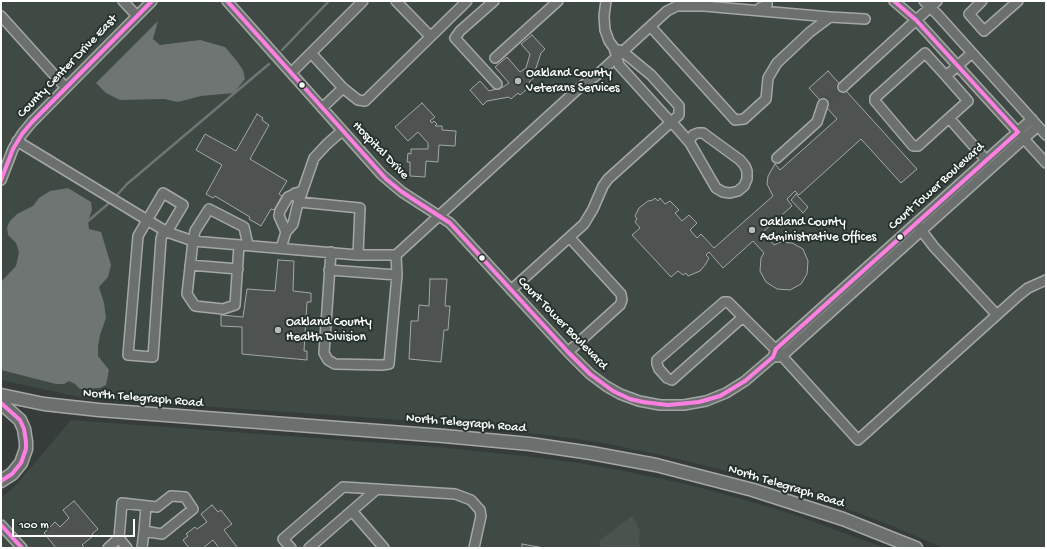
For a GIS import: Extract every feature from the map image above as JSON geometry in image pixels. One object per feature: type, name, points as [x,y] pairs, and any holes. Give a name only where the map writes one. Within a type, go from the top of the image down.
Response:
[{"type":"main road","name":"North Telegraph Road","points":[[1,395],[44,404],[93,410],[444,436],[530,444],[591,453],[656,465],[753,490],[843,519],[916,548]]},
{"type":"main road","points":[[1,403],[20,420],[24,429],[26,442],[26,449],[21,463],[12,474],[1,481]]},
{"type":"street","points":[[122,1],[137,16]]},
{"type":"street","name":"County Center Drive East","points":[[2,174],[17,141],[32,122],[65,87],[152,1]]},
{"type":"street","name":"Hospital Drive","points":[[227,1],[342,131],[390,182],[402,192],[439,216]]},
{"type":"street","points":[[291,73],[363,1]]},
{"type":"street","points":[[396,1],[430,36]]},
{"type":"street","points":[[311,53],[343,88],[358,100],[365,101],[467,1]]},
{"type":"street","points":[[494,1],[460,31],[455,38],[497,84]]},
{"type":"street","points":[[495,58],[558,1]]},
{"type":"street","points":[[511,290],[570,238],[587,220],[603,186],[608,179],[678,115],[680,109],[646,70],[618,53],[608,38],[604,25],[606,1]]},
{"type":"street","points":[[894,1],[907,10],[1046,164]]},
{"type":"street","points":[[982,1],[969,14],[984,31],[1018,1]]},
{"type":"street","points":[[842,87],[916,20],[930,3],[972,53],[1040,128]]},
{"type":"street","points":[[17,141],[165,231],[193,241],[358,254],[396,255],[578,89],[597,75],[618,53],[667,11],[677,6],[760,5],[830,18],[864,19]]},
{"type":"street","points":[[1,16],[65,87]]},
{"type":"street","points":[[651,26],[735,120],[744,119],[766,99],[768,78],[777,63],[810,32],[830,18]]},
{"type":"street","points":[[618,53],[619,65],[690,143],[712,183],[718,190],[725,193],[730,193],[744,186],[747,179],[747,171],[743,163],[737,158],[701,133],[693,135],[690,143]]},
{"type":"street","points":[[925,53],[968,101],[949,118],[918,146],[913,146],[875,101],[875,98],[925,53]]},
{"type":"street","points":[[946,76],[972,53]]},
{"type":"street","points":[[322,108],[343,88]]},
{"type":"street","points":[[777,158],[817,122],[823,104]]},
{"type":"street","points":[[949,118],[986,160]]},
{"type":"street","name":"Court Tower Boulevard","points":[[918,227],[986,160],[1020,135],[1040,128]]},
{"type":"street","points":[[281,248],[286,232],[293,224],[299,202],[299,192],[314,158],[342,131]]},
{"type":"street","name":"Court Tower Boulevard","points":[[439,216],[450,223],[590,374],[614,391],[639,401],[668,405],[699,402],[720,396],[745,381],[777,354],[1020,135]]},
{"type":"street","points":[[286,232],[279,216],[280,211],[288,197],[299,192]]},
{"type":"street","points":[[163,194],[183,206],[165,231],[161,239],[153,357],[128,355],[138,236],[163,194]]},
{"type":"street","points":[[299,202],[360,208],[358,254]]},
{"type":"street","points":[[209,209],[244,227],[244,245],[238,269],[235,305],[223,309],[194,306],[187,294],[193,241],[195,231],[209,209]]},
{"type":"street","points":[[918,227],[934,247],[997,315]]},
{"type":"street","points":[[568,352],[620,305],[622,300],[621,294],[570,238]]},
{"type":"street","points":[[331,252],[324,353],[328,360],[335,364],[389,364],[396,276],[396,255]]},
{"type":"street","points":[[190,265],[238,269]]},
{"type":"street","points":[[330,270],[396,276]]},
{"type":"street","points":[[743,317],[672,380],[667,378],[659,369],[657,360],[724,302],[728,302],[743,317],[858,440],[1023,292],[1046,280]]},
{"type":"street","points":[[291,548],[283,539],[343,487],[454,494],[471,500],[480,510],[481,516],[474,548]]},
{"type":"street","points":[[309,548],[377,489]]},
{"type":"street","points":[[108,548],[119,538],[122,503],[157,507],[170,496],[178,496],[185,497],[194,509],[162,534],[144,531]]},
{"type":"street","points":[[142,548],[146,506]]},
{"type":"street","points":[[352,511],[384,548]]},
{"type":"street","points":[[1,525],[22,548]]},
{"type":"street","points":[[119,538],[127,548]]},
{"type":"shaded area","points":[[1,1],[1046,1],[1046,548],[944,548],[837,505],[779,486],[735,473],[666,456],[598,442],[417,421],[84,398],[1,380]]},
{"type":"shaded area","points":[[158,21],[153,39],[160,45],[200,40],[225,47],[243,70],[245,79],[234,93],[201,96],[178,102],[164,99],[120,100],[106,93],[96,83]]},
{"type":"shaded area","points":[[68,188],[91,202],[92,210],[88,221],[89,229],[101,232],[111,265],[108,277],[99,287],[104,303],[106,318],[100,335],[98,356],[109,370],[106,385],[100,388],[80,389],[69,381],[64,384],[56,384],[1,370],[1,282],[16,266],[19,252],[16,243],[8,235],[7,227],[10,221],[17,214],[33,206],[39,198],[50,191]]},
{"type":"shaded area","points":[[71,420],[437,447],[578,463],[686,484],[745,500],[792,514],[885,548],[1,548],[1,498],[13,488]]},
{"type":"shaded area","points":[[632,516],[640,530],[640,548],[601,548],[599,541]]},
{"type":"building","points":[[532,35],[545,49],[541,53],[534,74],[536,76],[529,82],[532,85],[520,95],[518,93],[511,99],[509,97],[487,101],[483,105],[470,90],[480,81],[489,91],[503,87],[509,83],[495,67],[507,57],[520,72],[526,68],[530,54],[521,44]]},
{"type":"building","points":[[828,71],[917,169],[901,183],[861,139],[799,195],[795,191],[787,199],[792,206],[763,232],[774,245],[780,242],[792,243],[803,249],[808,261],[807,274],[801,284],[790,290],[777,289],[766,282],[760,271],[761,258],[764,253],[753,241],[723,268],[709,252],[706,255],[709,258],[700,271],[688,276],[686,273],[683,275],[678,271],[671,277],[632,235],[640,228],[635,222],[637,219],[635,216],[639,208],[655,198],[658,201],[660,198],[665,204],[670,201],[679,210],[675,213],[682,221],[689,215],[697,223],[690,230],[697,238],[701,234],[714,248],[773,196],[767,184],[768,176],[775,164],[780,170],[837,119],[809,88]]},
{"type":"building","points":[[422,103],[435,117],[430,121],[432,123],[434,121],[437,124],[435,126],[442,126],[442,130],[456,131],[455,146],[439,145],[438,162],[426,161],[425,177],[410,176],[410,162],[407,162],[408,153],[411,154],[411,149],[428,149],[428,143],[418,132],[408,141],[395,127]]},
{"type":"building","points":[[257,114],[269,125],[250,159],[287,181],[279,194],[282,196],[274,210],[271,209],[261,226],[249,219],[250,217],[215,196],[213,198],[206,194],[222,165],[196,150],[205,134],[236,151]]},
{"type":"building","points":[[796,194],[808,207],[803,213],[791,200]]},
{"type":"building","points":[[278,260],[294,261],[293,291],[311,293],[311,302],[307,302],[304,351],[307,351],[307,360],[242,354],[242,327],[221,326],[221,315],[243,317],[247,289],[275,291]]},
{"type":"building","points":[[430,279],[447,279],[445,306],[450,306],[448,330],[444,330],[441,362],[409,359],[411,321],[418,321],[419,305],[429,306]]},
{"type":"building","points":[[74,501],[98,529],[92,534],[93,536],[82,545],[85,548],[56,548],[44,533],[55,522],[60,527],[69,518],[63,510]]},
{"type":"building","points":[[212,505],[218,512],[221,510],[232,524],[224,530],[237,547],[236,548],[219,548],[213,540],[203,548],[189,548],[183,540],[188,536],[186,534],[195,527],[197,529],[207,522],[201,514]]},
{"type":"building","points":[[522,544],[544,548],[522,548]]},
{"type":"waterway","points":[[282,50],[329,1]]},
{"type":"waterway","points":[[118,194],[127,184],[269,64]]},
{"type":"waterway","points":[[88,221],[108,204]]},
{"type":"tunnel","points":[[823,104],[843,87]]},
{"type":"transit line","points":[[1,180],[13,149],[22,134],[32,122],[152,1]]},
{"type":"transit line","points":[[227,1],[386,179],[402,192],[450,223],[590,374],[613,391],[630,399],[643,402],[668,405],[699,402],[720,396],[745,381],[773,357],[776,349],[1018,132]]},
{"type":"transit line","points":[[894,1],[916,20],[1018,132]]},
{"type":"transit line","points":[[1,403],[20,420],[24,429],[26,442],[26,449],[21,463],[12,474],[1,481]]},
{"type":"transit line","points":[[1,525],[22,548]]},
{"type":"place","name":"Oakland County Veterans Services","points":[[518,81]]},
{"type":"place","name":"Oakland County Administrative Offices","points":[[752,230]]},
{"type":"place","name":"Oakland County Health Division","points":[[278,330]]}]
